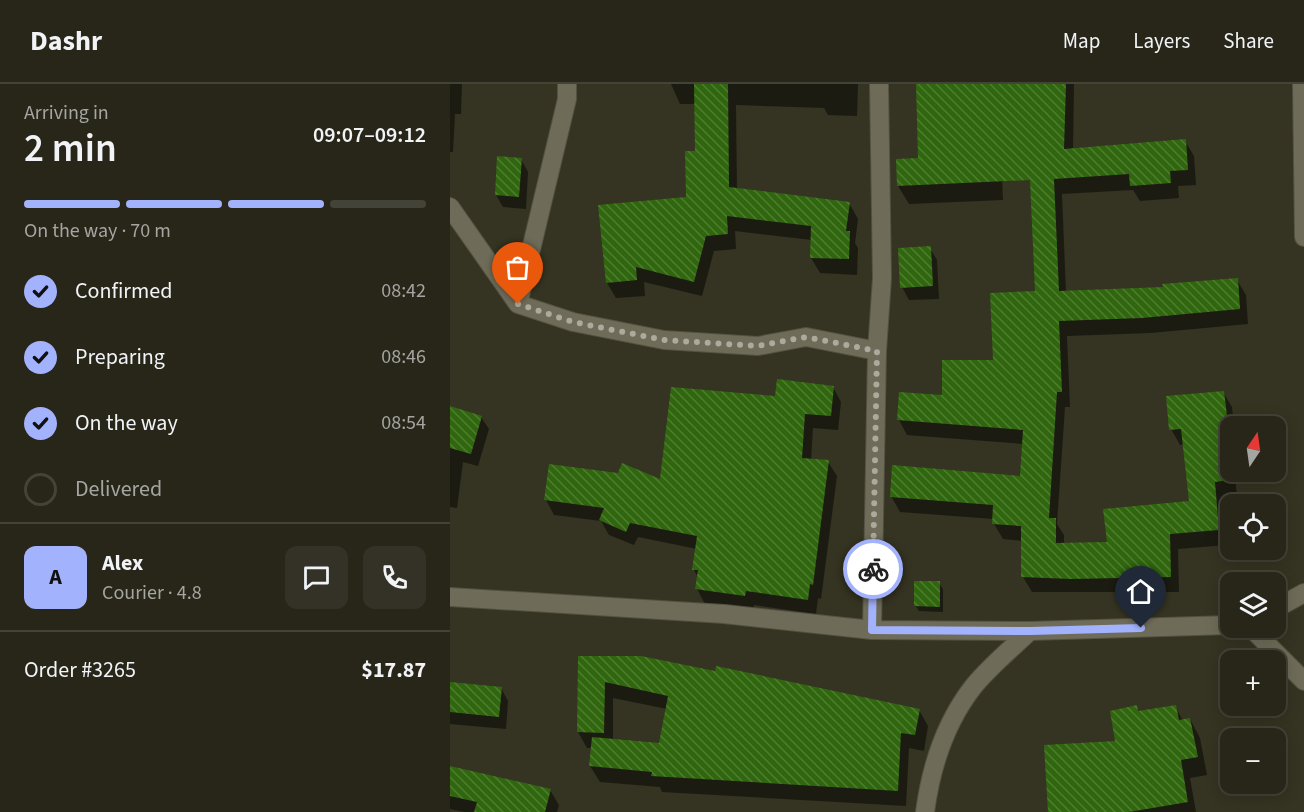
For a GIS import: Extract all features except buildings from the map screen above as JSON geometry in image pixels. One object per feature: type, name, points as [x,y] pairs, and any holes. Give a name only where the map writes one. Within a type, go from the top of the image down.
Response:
[{"type":"street","points":[[518,304],[567,99],[567,84]]},
{"type":"street","points":[[872,630],[877,351],[882,278],[879,84]]},
{"type":"street","points":[[1302,84],[1304,237]]},
{"type":"street","points":[[450,207],[518,304],[573,322],[664,340],[758,346],[806,337],[877,351]]},
{"type":"street","points":[[1286,603],[1304,593]]},
{"type":"street","points":[[450,597],[724,614],[872,630],[1030,631],[1220,625]]},
{"type":"street","points":[[925,812],[929,783],[948,724],[974,686],[1030,631]]},
{"type":"street","points":[[1261,638],[1304,681]]},
{"type":"way so far","points":[[518,304],[573,322],[664,340],[758,346],[806,337],[877,351],[873,569]]},
{"type":"route","points":[[873,569],[872,630],[1030,631],[1141,628]]}]
